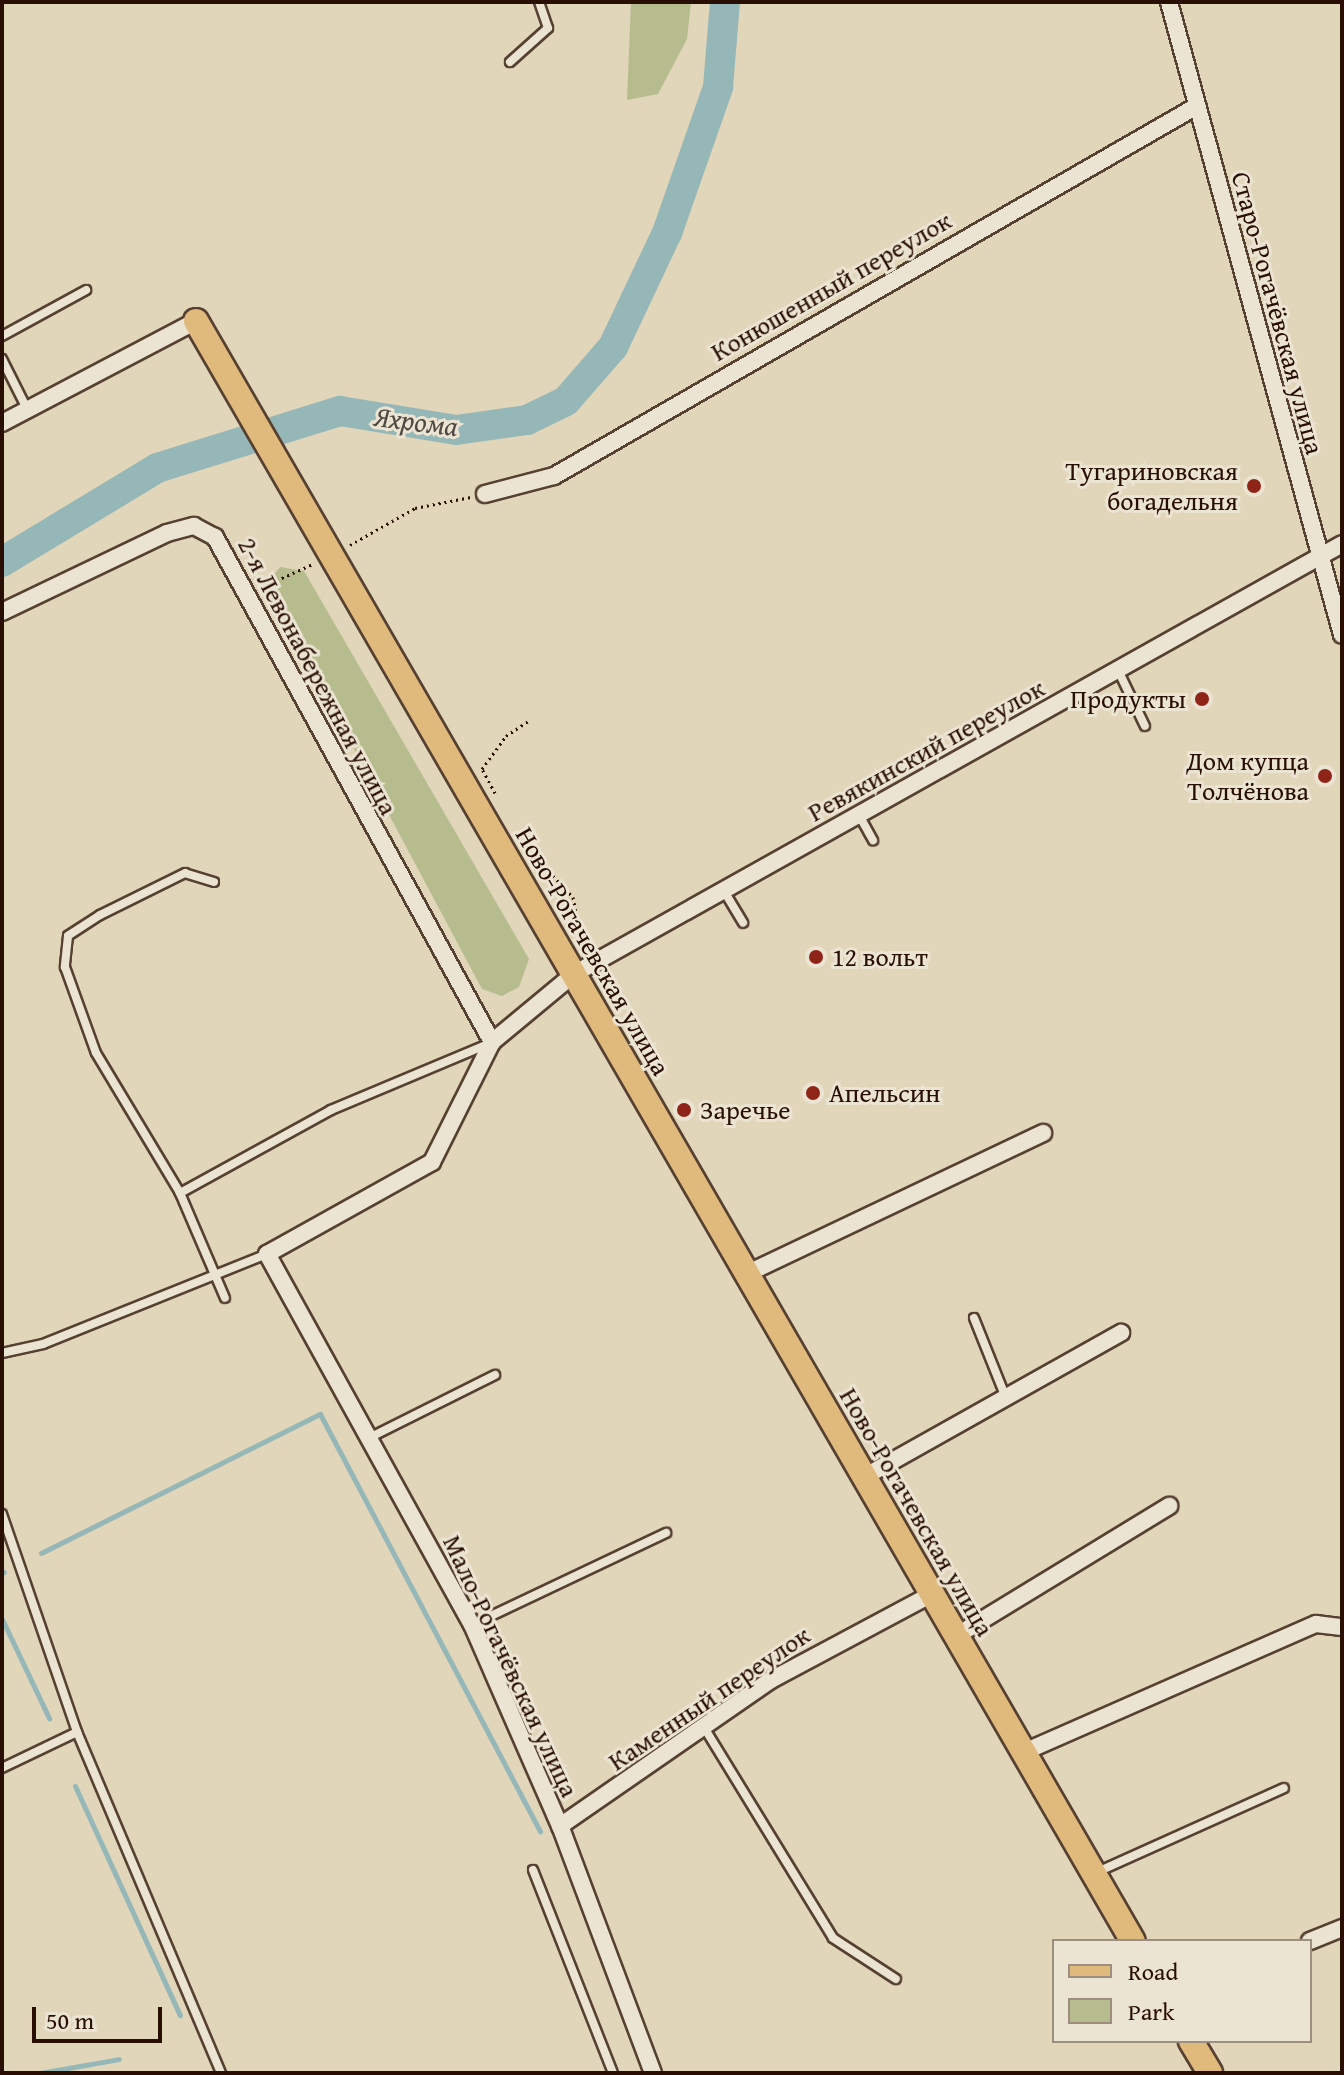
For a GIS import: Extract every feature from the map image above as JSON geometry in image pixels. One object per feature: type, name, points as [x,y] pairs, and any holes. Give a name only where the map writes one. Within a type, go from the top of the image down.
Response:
[{"type":"main road","name":"Ново-Рогачевская улица","points":[[201,329],[580,971],[746,1274],[1132,1939]]},
{"type":"main road","points":[[1192,2043],[1210,2073]]},
{"type":"street","name":"Старо-Рогачёвская улица","points":[[1169,2],[1342,635]]},
{"type":"street","name":"Конюшенный переулок","points":[[485,494],[554,476],[1197,106]]},
{"type":"street","points":[[2,423],[201,329]]},
{"type":"street","name":"2-я Левонабережная улица","points":[[2,612],[194,526],[226,549],[492,1042]]},
{"type":"street","name":"Ревякинский переулок","points":[[492,1042],[580,971],[1342,544]]},
{"type":"street","points":[[267,1254],[432,1162],[492,1042]]},
{"type":"street","points":[[746,1274],[1043,1133]]},
{"type":"street","name":"Мало-Рогачёвская улица","points":[[267,1254],[472,1625],[560,1826],[653,2073]]},
{"type":"street","points":[[864,1477],[1121,1333]]},
{"type":"street","points":[[956,1636],[1169,1506]]},
{"type":"street","name":"Каменный переулок","points":[[560,1826],[705,1729],[771,1680],[932,1594]]},
{"type":"street","points":[[1024,1752],[1316,1624],[1342,1627]]},
{"type":"street","points":[[1312,1940],[1342,1928]]},
{"type":"lane","points":[[510,62],[548,28],[539,2]]},
{"type":"lane","points":[[2,336],[86,290]]},
{"type":"lane","points":[[2,359],[27,410]]},
{"type":"lane","points":[[1118,670],[1145,726]]},
{"type":"lane","points":[[859,815],[873,840]]},
{"type":"lane","points":[[214,882],[185,873],[75,930],[66,947],[69,992],[96,1053],[180,1193],[225,1298]]},
{"type":"lane","points":[[724,891],[743,923]]},
{"type":"lane","points":[[180,1193],[331,1110],[492,1042]]},
{"type":"lane","points":[[2,1353],[43,1344],[267,1254]]},
{"type":"lane","points":[[974,1318],[1007,1399]]},
{"type":"lane","points":[[369,1438],[495,1375]]},
{"type":"lane","points":[[2,1514],[77,1732],[221,2073]]},
{"type":"lane","points":[[472,1625],[666,1533]]},
{"type":"lane","points":[[705,1729],[833,1938],[896,1979]]},
{"type":"lane","points":[[2,1768],[77,1732]]},
{"type":"lane","points":[[1094,1874],[1284,1788]]},
{"type":"lane","points":[[533,1870],[613,2073]]},
{"type":"path","points":[[249,593],[336,553],[415,508],[485,494]]},
{"type":"path","points":[[500,804],[482,769],[506,736],[528,721]]},
{"type":"path","points":[[520,841],[573,897],[580,971]]},
{"type":"green space","points":[[631,2],[691,2],[687,39],[658,94],[627,100]]},
{"type":"green space","points":[[280,567],[304,571],[529,959],[519,987],[502,996],[482,989],[266,584]]},
{"type":"waterway","name":"Яхрома","points":[[2,562],[157,468],[340,411],[456,430],[527,420],[566,401],[613,347],[667,233],[718,87],[725,2]]},
{"type":"waterway","points":[[41,1553],[320,1414],[540,1832]]},
{"type":"waterway","points":[[2,1619],[49,1718]]},
{"type":"waterway","points":[[75,1786],[180,2015]]},
{"type":"waterway","points":[[40,2073],[119,2059]]},
{"type":"place","name":"Тугариновская богадельня","points":[[1254,486]]},
{"type":"place","name":"Продукты","points":[[1202,699]]},
{"type":"place","name":"Дом купца Толчёнова","points":[[1325,776]]},
{"type":"place","name":"12 вольт","points":[[816,957]]},
{"type":"place","name":"Апельсин","points":[[813,1093]]},
{"type":"place","name":"Заречье","points":[[684,1110]]}]
